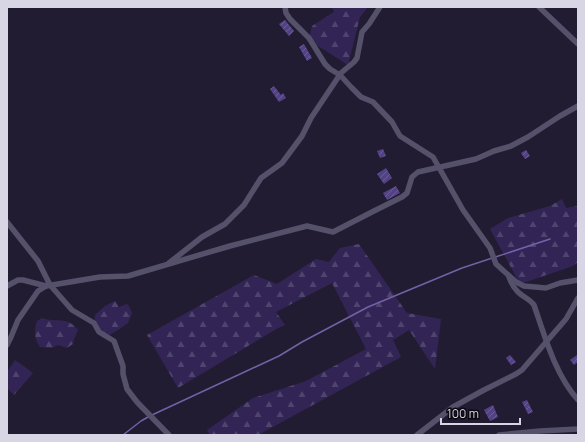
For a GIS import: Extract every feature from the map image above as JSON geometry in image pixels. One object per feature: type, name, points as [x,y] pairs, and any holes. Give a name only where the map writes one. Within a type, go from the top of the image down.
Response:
[{"type":"street","points":[[285,7],[286,13],[290,19],[309,38],[325,64],[340,75],[351,88],[361,96],[373,102],[392,122],[400,136],[433,157],[463,210],[490,248],[496,264],[516,282],[524,286],[546,288],[560,283],[578,280]]},
{"type":"street","points":[[168,264],[202,238],[225,224],[244,205],[261,178],[282,163],[302,136],[311,118],[340,75],[354,62],[362,32],[380,7]]},
{"type":"street","points":[[539,7],[578,44]]},
{"type":"street","points":[[7,286],[18,280],[48,285],[100,277],[128,276],[230,246],[307,226],[333,232],[408,193],[412,176],[418,172],[476,158],[511,146],[578,106]]},
{"type":"street","points":[[7,222],[38,261],[48,285],[72,310],[94,323],[99,332],[114,341],[123,366],[123,374],[127,389],[137,402],[169,435]]},
{"type":"street","points":[[508,275],[518,293],[532,301],[558,369],[578,400]]},
{"type":"street","points":[[7,345],[12,337],[18,320],[38,291],[48,285]]},
{"type":"street","points":[[417,435],[453,407],[522,370],[566,319],[578,298]]},
{"type":"street","points":[[499,435],[578,429]]},
{"type":"green space","points":[[332,7],[368,7],[360,17],[348,65],[312,42],[309,38],[312,26],[334,12]]},
{"type":"green space","points":[[562,199],[566,208],[578,206],[578,262],[573,266],[520,284],[490,229],[508,218],[550,206]]},
{"type":"green space","points":[[359,244],[407,313],[441,319],[435,369],[409,330],[393,340],[401,357],[258,435],[210,435],[207,430],[253,398],[306,381],[366,349],[332,283],[276,312],[285,325],[178,388],[147,335],[254,275],[277,284],[316,259],[329,262],[340,248]]},
{"type":"green space","points":[[115,301],[119,307],[127,304],[132,313],[128,323],[106,337],[94,323],[95,315],[105,306]]},
{"type":"green space","points":[[42,318],[66,321],[72,324],[78,330],[73,344],[67,348],[58,345],[52,348],[40,347],[35,331],[37,321]]},
{"type":"green space","points":[[15,360],[33,373],[14,395],[7,388],[7,372]]},
{"type":"building","points":[[285,20],[294,31],[289,36],[279,24]]},
{"type":"building","points":[[304,44],[312,58],[307,61],[299,47]]},
{"type":"building","points":[[274,86],[281,95],[283,93],[286,98],[279,102],[270,89]]},
{"type":"building","points":[[383,149],[386,156],[380,158],[377,151]]},
{"type":"building","points":[[526,150],[530,156],[525,159],[521,153]]},
{"type":"building","points":[[386,168],[392,178],[384,184],[377,174]]},
{"type":"building","points":[[396,186],[400,193],[387,200],[383,193]]},
{"type":"building","points":[[510,355],[516,362],[511,365],[506,358]]},
{"type":"building","points":[[577,355],[578,362],[574,365],[570,360]]},
{"type":"building","points":[[527,400],[533,412],[528,414],[522,402]]},
{"type":"building","points":[[493,405],[498,417],[490,421],[484,410]]},
{"type":"waterway","points":[[152,415],[279,356],[368,307],[462,268],[550,239]]},
{"type":"waterway","points":[[123,435],[148,417]]}]
